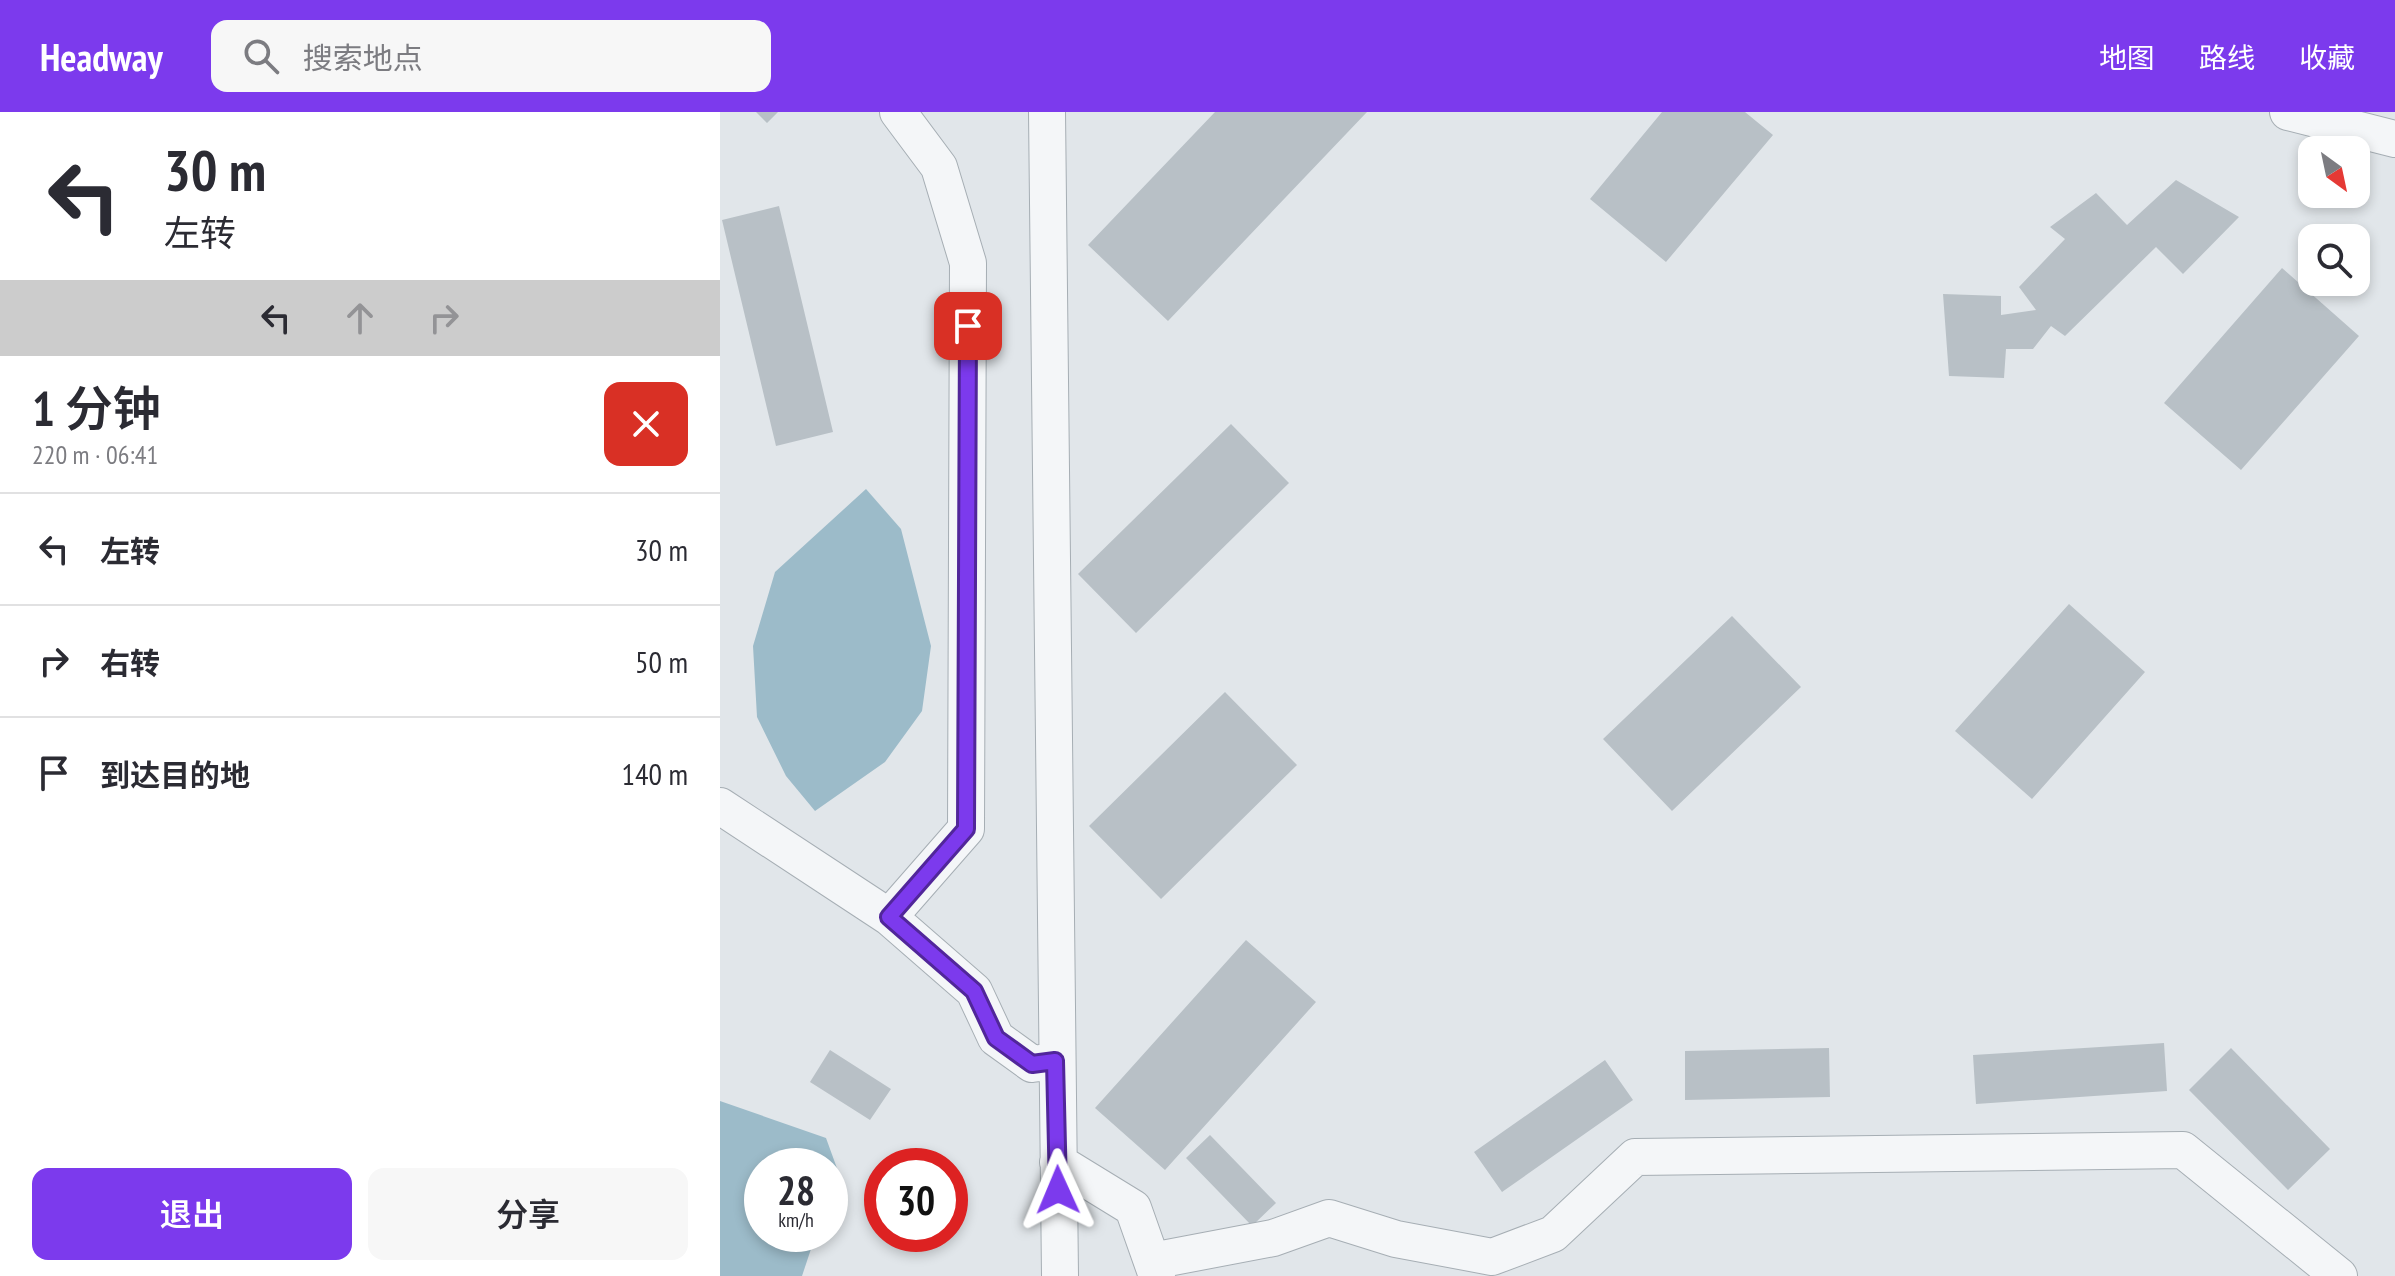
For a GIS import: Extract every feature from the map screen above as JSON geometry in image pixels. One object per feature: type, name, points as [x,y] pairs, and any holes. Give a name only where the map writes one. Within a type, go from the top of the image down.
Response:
[{"type":"street","points":[[889,917],[966,829],[968,263],[939,167],[898,112]]},
{"type":"street","points":[[1047,112],[1055,1061],[1060,1276]]},
{"type":"street","points":[[2288,112],[2395,139]]},
{"type":"street","points":[[720,806],[889,917],[974,991],[996,1038],[1032,1064],[1055,1061]]},
{"type":"street","points":[[1058,1162],[1133,1208],[1155,1269],[1273,1238],[1329,1218],[1396,1239],[1492,1257],[1553,1234],[1635,1157],[2183,1150],[2339,1276]]},
{"type":"water","points":[[866,489],[901,529],[931,646],[922,711],[885,762],[815,811],[786,776],[757,717],[753,646],[775,572]]},
{"type":"water","points":[[720,1101],[826,1138],[830,1148],[744,1148],[744,1252],[810,1252],[802,1276],[720,1276]]},
{"type":"building","points":[[756,112],[778,112],[767,123]]},
{"type":"building","points":[[1215,112],[1367,112],[1168,321],[1088,245]]},
{"type":"building","points":[[1662,112],[1745,112],[1773,135],[1666,262],[1590,199]]},
{"type":"building","points":[[2176,180],[2239,217],[2183,274],[2156,247],[2065,336],[2051,326],[2033,349],[2006,349],[2004,378],[1949,376],[1943,294],[2001,296],[2001,315],[2036,310],[2019,287],[2065,239],[2050,227],[2096,193],[2127,225]]},
{"type":"building","points":[[779,206],[833,432],[776,446],[722,220]]},
{"type":"building","points":[[2282,268],[2298,282],[2298,296],[2314,296],[2359,336],[2241,470],[2164,403]]},
{"type":"building","points":[[1231,424],[1289,483],[1136,633],[1078,574]]},
{"type":"building","points":[[2069,604],[2145,672],[2032,799],[1955,731]]},
{"type":"building","points":[[1732,616],[1801,687],[1672,811],[1603,739]]},
{"type":"building","points":[[1225,692],[1297,765],[1161,899],[1089,826]]},
{"type":"building","points":[[1246,940],[1316,1002],[1165,1170],[1095,1108]]},
{"type":"building","points":[[2164,1043],[2167,1091],[1976,1104],[1973,1055]]},
{"type":"building","points":[[1829,1048],[1830,1097],[1685,1100],[1685,1051]]},
{"type":"building","points":[[2231,1048],[2330,1149],[2288,1190],[2189,1090]]},
{"type":"building","points":[[830,1050],[891,1089],[870,1120],[810,1082]]},
{"type":"building","points":[[1605,1060],[1633,1100],[1502,1192],[1474,1152]]},
{"type":"building","points":[[1210,1135],[1276,1203],[1252,1226],[1186,1158]]},
{"type":"route","points":[[968,326],[966,829],[889,917],[974,991],[996,1038],[1032,1064],[1055,1061],[1058,1190]]}]
